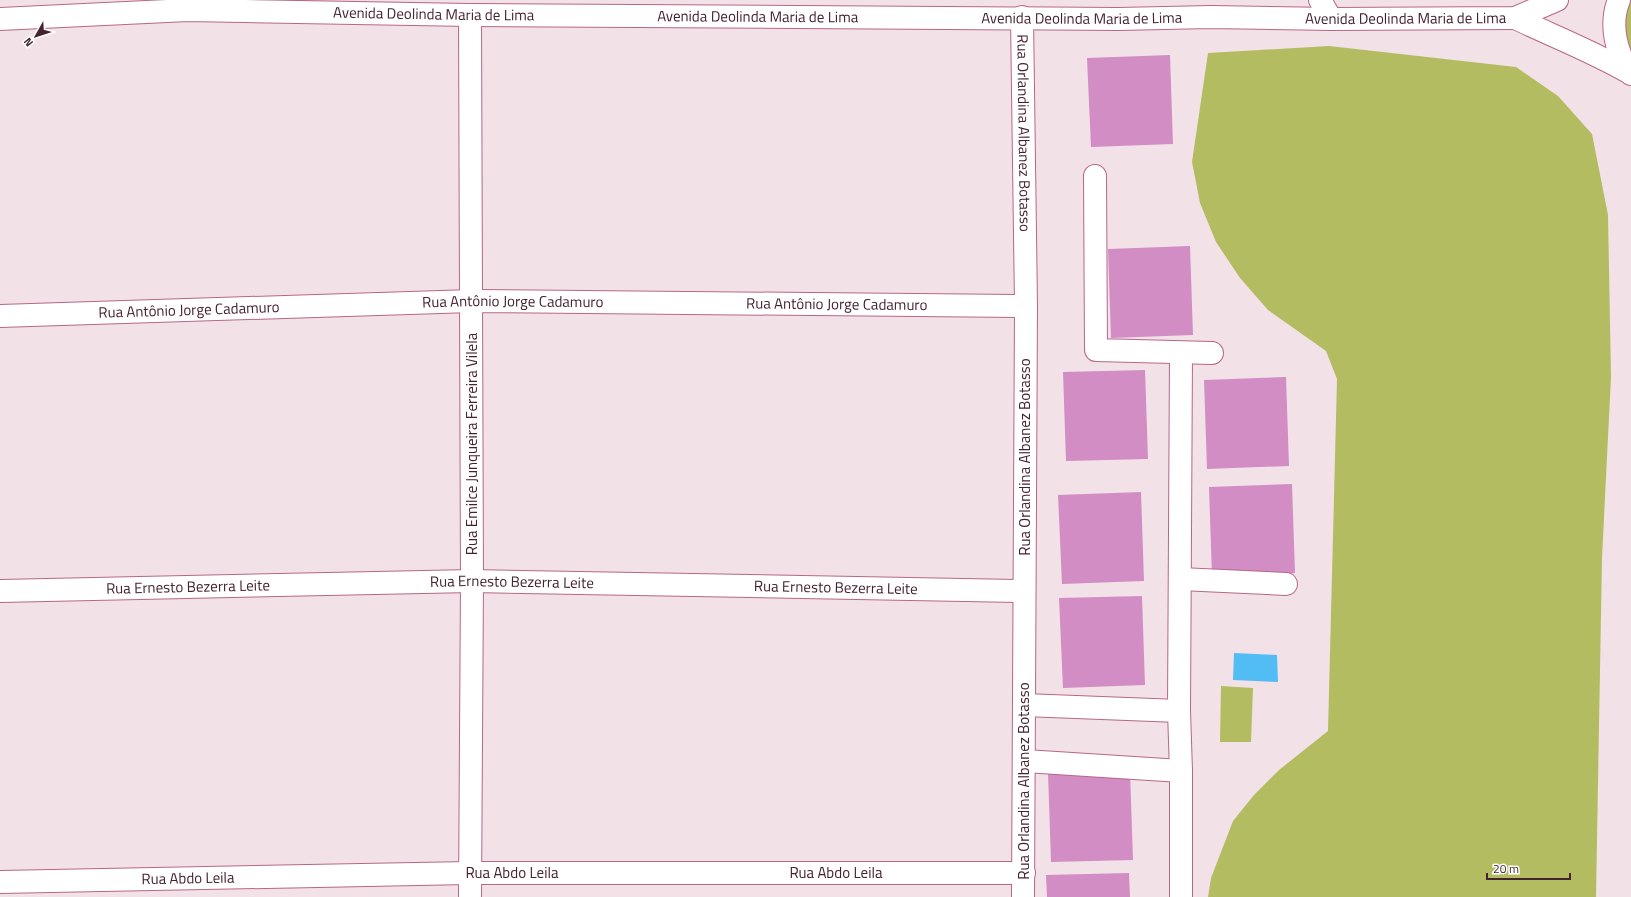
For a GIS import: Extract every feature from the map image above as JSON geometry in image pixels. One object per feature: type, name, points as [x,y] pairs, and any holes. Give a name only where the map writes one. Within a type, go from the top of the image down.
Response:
[{"type":"street","points":[[1320,0],[1331,19]]},
{"type":"street","points":[[1515,18],[1557,0]]},
{"type":"street","points":[[1619,0],[1616,6],[1614,29],[1619,53],[1630,74]]},
{"type":"street","name":"Avenida Deolinda Maria de Lima","points":[[0,19],[188,5],[470,15],[1118,18],[1206,8],[1331,19],[1515,18]]},
{"type":"street","name":"Rua Emilce Junqueira Ferreira Vilela","points":[[470,15],[472,301],[470,897]]},
{"type":"street","name":"Rua Orlandina Albanez Botasso","points":[[1022,17],[1026,306],[1024,591],[1025,761],[1023,897]]},
{"type":"street","points":[[1515,18],[1583,50],[1606,59],[1630,74]]},
{"type":"street","points":[[1095,176],[1096,350],[1212,353]]},
{"type":"street","name":"Rua Antônio Jorge Cadamuro","points":[[0,316],[472,301],[1026,306]]},
{"type":"street","points":[[1181,353],[1179,712],[1181,771],[1181,897]]},
{"type":"street","points":[[1180,579],[1286,584]]},
{"type":"street","name":"Rua Ernesto Bezerra Leite","points":[[0,591],[472,581],[1024,591]]},
{"type":"street","points":[[1024,705],[1179,712]]},
{"type":"street","points":[[1025,761],[1181,771]]},
{"type":"street","name":"Rua Abdo Leila","points":[[0,882],[469,873],[1024,873]]},
{"type":"green space","points":[[1627,0],[1631,0],[1631,59],[1622,34]]},
{"type":"green space","points":[[1329,46],[1516,67],[1558,96],[1592,134],[1608,215],[1611,377],[1602,558],[1596,897],[1208,897],[1211,878],[1233,821],[1254,795],[1279,770],[1328,731],[1337,379],[1326,351],[1268,310],[1240,278],[1216,242],[1200,203],[1192,162],[1208,53]]},
{"type":"green space","points":[[1221,686],[1253,688],[1251,742],[1220,742]]},
{"type":"water","points":[[1234,653],[1277,655],[1278,682],[1233,680]]},
{"type":"building","points":[[1170,55],[1173,144],[1091,147],[1087,58]]},
{"type":"building","points":[[1190,246],[1193,335],[1111,338],[1108,249]]},
{"type":"building","points":[[1145,370],[1148,459],[1066,461],[1063,372]]},
{"type":"building","points":[[1286,377],[1289,466],[1207,469],[1204,380]]},
{"type":"building","points":[[1292,484],[1295,573],[1212,576],[1209,487]]},
{"type":"building","points":[[1141,492],[1144,581],[1062,584],[1058,495]]},
{"type":"building","points":[[1142,596],[1145,685],[1063,688],[1059,598]]},
{"type":"building","points":[[1130,771],[1133,860],[1051,862],[1048,773]]},
{"type":"building","points":[[1129,873],[1130,897],[1047,897],[1046,875]]}]
